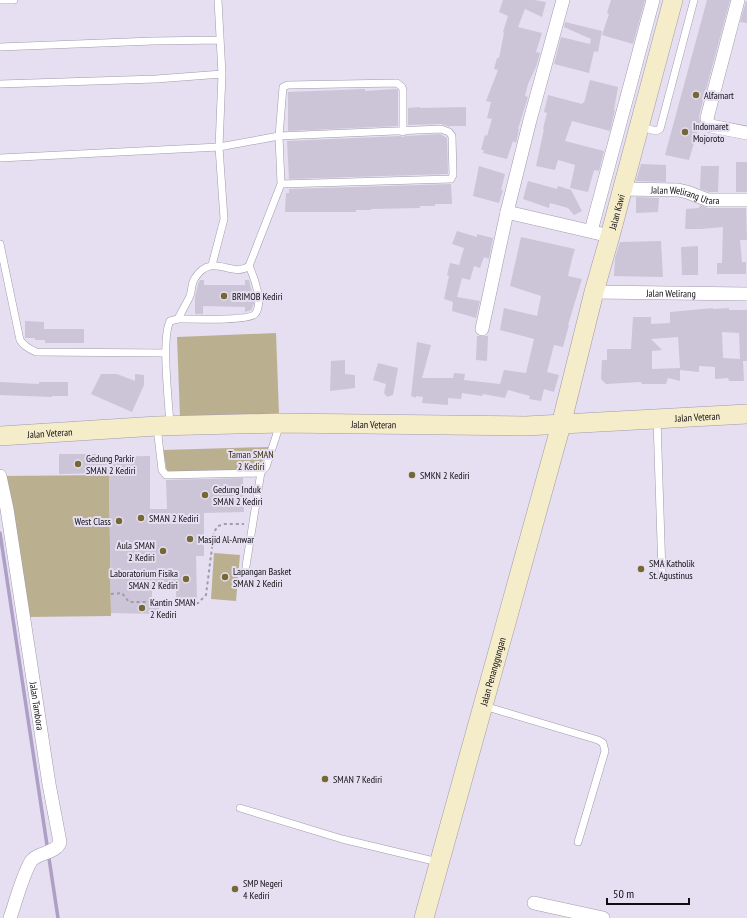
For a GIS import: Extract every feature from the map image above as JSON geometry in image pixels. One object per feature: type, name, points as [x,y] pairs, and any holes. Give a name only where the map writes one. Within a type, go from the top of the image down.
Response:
[{"type":"main road","name":"Jalan Kawi","points":[[561,425],[594,292],[673,0]]},
{"type":"main road","name":"Jalan Veteran","points":[[0,436],[163,426],[280,423],[526,426],[561,425],[747,414]]},
{"type":"main road","name":"Jalan Penanggungan","points":[[424,918],[561,425]]},
{"type":"street","points":[[482,328],[507,212],[530,120],[563,0]]},
{"type":"street","points":[[591,231],[653,0]]},
{"type":"street","points":[[738,0],[707,118],[708,123],[712,126],[747,133]]},
{"type":"street","name":"Jalan Welirang Utara","points":[[623,189],[678,190],[708,200],[747,200]]},
{"type":"street","points":[[507,212],[610,236]]},
{"type":"street","name":"Jalan Welirang","points":[[594,292],[747,294]]},
{"type":"street","name":"Jalan Tambora","points":[[0,476],[7,509],[49,784],[60,842],[58,846],[33,860],[29,865],[10,918]]},
{"type":"street","points":[[534,903],[603,918]]},
{"type":"lane","points":[[0,0],[14,0]]},
{"type":"lane","points":[[212,265],[224,219],[219,147],[222,74],[218,0]]},
{"type":"lane","points":[[639,127],[656,131],[660,129],[694,0]]},
{"type":"lane","points":[[0,47],[220,40]]},
{"type":"lane","points":[[0,84],[156,79],[222,74]]},
{"type":"lane","points":[[178,319],[190,295],[194,280],[202,270],[212,265],[242,270],[249,266],[281,184],[279,136],[283,87],[397,84],[402,87],[403,90],[403,132]]},
{"type":"lane","points":[[0,158],[219,147],[279,136],[403,132],[441,129],[449,132],[452,136],[453,175],[452,178],[447,180],[281,184]]},
{"type":"lane","points":[[0,244],[20,340],[24,346],[30,350],[36,352],[166,353]]},
{"type":"lane","points":[[249,266],[255,280],[258,295],[258,307],[255,314],[251,317],[178,319],[170,322],[166,328],[162,470],[166,475],[261,472]]},
{"type":"lane","points":[[657,419],[662,573]]},
{"type":"lane","points":[[246,566],[261,472],[266,467],[280,423]]},
{"type":"lane","points":[[483,706],[598,740],[603,743],[605,751],[578,842]]},
{"type":"lane","points":[[240,808],[342,839],[439,862]]},
{"type":"path","points":[[111,594],[122,593],[129,602],[159,602],[182,605],[198,603],[206,595],[214,532],[218,526],[225,524],[253,524]]},
{"type":"green space","points":[[276,333],[279,414],[180,417],[177,337]]},
{"type":"green space","name":"Taman SMAN 2 Kediri","points":[[269,447],[258,471],[167,472],[163,450]]},
{"type":"green space","points":[[109,475],[111,616],[27,617],[4,476]]},
{"type":"green space","name":"Lapangan Basket SMAN 2 Kediri","points":[[214,553],[240,555],[236,601],[211,599]]},
{"type":"building","points":[[503,0],[534,0],[546,2],[542,17],[525,9],[518,27],[542,33],[536,52],[540,53],[536,67],[528,84],[525,96],[528,97],[518,129],[516,143],[513,141],[507,159],[483,153],[484,150],[481,150],[485,135],[487,136],[492,119],[487,118],[491,102],[486,101],[498,70],[494,69],[497,58],[499,58],[503,32],[508,16],[499,12]]},
{"type":"building","points":[[611,0],[645,0],[633,44],[602,35],[609,14],[607,13]]},
{"type":"building","points":[[707,0],[730,0],[699,116],[700,123],[689,160],[665,155]]},
{"type":"building","points":[[746,1],[747,2],[747,23],[740,22]]},
{"type":"building","points":[[565,22],[602,31],[598,52],[594,51],[589,73],[554,64],[561,37],[590,44],[591,39],[564,27]]},
{"type":"building","points":[[590,80],[618,87],[610,131],[572,121],[565,141],[604,151],[599,171],[594,170],[588,192],[570,188],[575,165],[558,160],[555,170],[536,166],[547,113],[544,112],[548,95],[582,104],[583,102],[584,103]]},
{"type":"building","points":[[365,89],[365,91],[398,90],[398,126],[288,131],[288,92]]},
{"type":"building","points":[[466,107],[466,126],[450,127],[441,124],[408,125],[408,108]]},
{"type":"building","points":[[440,134],[447,138],[448,174],[289,179],[287,141],[403,137]]},
{"type":"building","points":[[736,162],[747,162],[747,192],[736,192]]},
{"type":"building","points":[[641,164],[666,165],[666,182],[636,181]]},
{"type":"building","points":[[479,166],[505,174],[501,190],[503,190],[499,203],[473,196]]},
{"type":"building","points":[[701,166],[719,166],[718,192],[709,192],[700,189]]},
{"type":"building","points":[[528,181],[557,189],[558,186],[571,190],[582,211],[574,215],[568,208],[550,203],[549,208],[523,199]]},
{"type":"building","points":[[451,184],[452,204],[435,204],[435,206],[420,206],[420,208],[356,210],[356,212],[285,212],[286,193],[289,193],[289,189]]},
{"type":"building","points":[[636,197],[659,198],[658,212],[636,213]]},
{"type":"building","points":[[700,205],[708,208],[746,208],[747,240],[740,240],[742,262],[746,262],[746,274],[717,274],[717,263],[722,263],[723,227],[685,229],[686,209],[699,208]]},
{"type":"building","points":[[457,231],[477,237],[477,234],[493,238],[489,259],[484,257],[480,268],[474,266],[470,280],[462,278],[457,297],[480,301],[476,318],[452,311],[453,302],[444,299],[450,263],[459,265],[464,248],[452,244]]},
{"type":"building","points":[[521,237],[575,249],[568,276],[582,279],[563,347],[554,345],[547,372],[559,375],[554,392],[544,389],[541,401],[529,399],[530,396],[508,390],[505,398],[483,394],[482,396],[462,393],[461,399],[448,398],[448,405],[422,403],[423,397],[416,396],[416,398],[411,396],[417,342],[431,345],[422,378],[453,378],[454,373],[465,374],[464,380],[500,384],[504,370],[526,373],[534,339],[500,330],[504,308],[537,316],[541,296],[510,286]]},
{"type":"building","points":[[661,241],[663,277],[614,276],[615,258],[620,242]]},
{"type":"building","points":[[698,246],[698,275],[682,275],[681,247]]},
{"type":"building","name":"BRIMOB Kediri","points":[[200,280],[204,280],[204,285],[245,285],[245,280],[249,280],[254,303],[251,310],[245,312],[245,307],[203,306],[203,314],[195,314],[195,297]]},
{"type":"building","points":[[713,308],[747,310],[747,361],[743,361],[744,381],[729,381],[728,378],[715,379],[715,367],[699,366],[699,372],[680,370],[680,381],[668,378],[666,384],[642,384],[641,382],[606,384],[601,379],[602,360],[607,360],[607,349],[631,349],[633,317],[651,317],[651,324],[670,323],[670,312]],"holes":[[[722,332],[739,333],[740,359],[723,358]],[[678,337],[680,368],[652,369],[652,351],[662,350],[651,339]]]},
{"type":"building","points":[[25,321],[44,322],[44,329],[84,329],[84,343],[45,343],[45,340],[25,338]]},
{"type":"building","points":[[477,336],[488,336],[487,361],[476,360]]},
{"type":"building","points":[[345,360],[345,374],[355,375],[355,388],[330,391],[331,361]]},
{"type":"building","points":[[378,363],[398,368],[393,395],[387,397],[384,393],[386,384],[373,380]]},
{"type":"building","points":[[101,374],[117,374],[135,381],[135,374],[144,375],[144,385],[132,412],[91,394]]},
{"type":"building","points":[[0,382],[39,384],[39,382],[68,382],[68,396],[52,397],[0,395]]},
{"type":"building","points":[[59,454],[97,454],[97,457],[150,456],[150,509],[167,509],[166,480],[243,478],[244,512],[204,513],[204,556],[196,556],[197,599],[176,600],[176,586],[152,586],[152,602],[159,602],[159,614],[111,613],[109,473],[59,474]]},
{"type":"waterway","points":[[0,533],[58,918]]},
{"type":"place","name":"Alfamart","points":[[696,95]]},
{"type":"place","name":"Indomaret Mojoroto","points":[[685,132]]},
{"type":"place","name":"BRIMOB Kediri","points":[[224,296]]},
{"type":"place","name":"Gedung Parkir SMAN 2 Kediri","points":[[78,464]]},
{"type":"place","name":"SMKN 2 Kediri","points":[[412,475]]},
{"type":"place","name":"Gedung Induk SMAN 2 Kediri","points":[[205,495]]},
{"type":"place","name":"SMAN 2 Kediri","points":[[141,518]]},
{"type":"place","name":"West Class","points":[[119,521]]},
{"type":"place","name":"Masjid Al-Anwar","points":[[190,539]]},
{"type":"place","name":"Aula SMAN 2 Kediri","points":[[163,551]]},
{"type":"place","name":"SMA Katholik St. Agustinus","points":[[641,569]]},
{"type":"place","name":"Lapangan Basket SMAN 2 Kediri","points":[[225,577]]},
{"type":"place","name":"Laboratorium Fisika SMAN 2 Kediri","points":[[186,579]]},
{"type":"place","name":"Kantin SMAN 2 Kediri","points":[[142,608]]},
{"type":"place","name":"SMAN 7 Kediri","points":[[325,779]]},
{"type":"place","name":"SMP Negeri 4 Kediri","points":[[235,889]]}]
